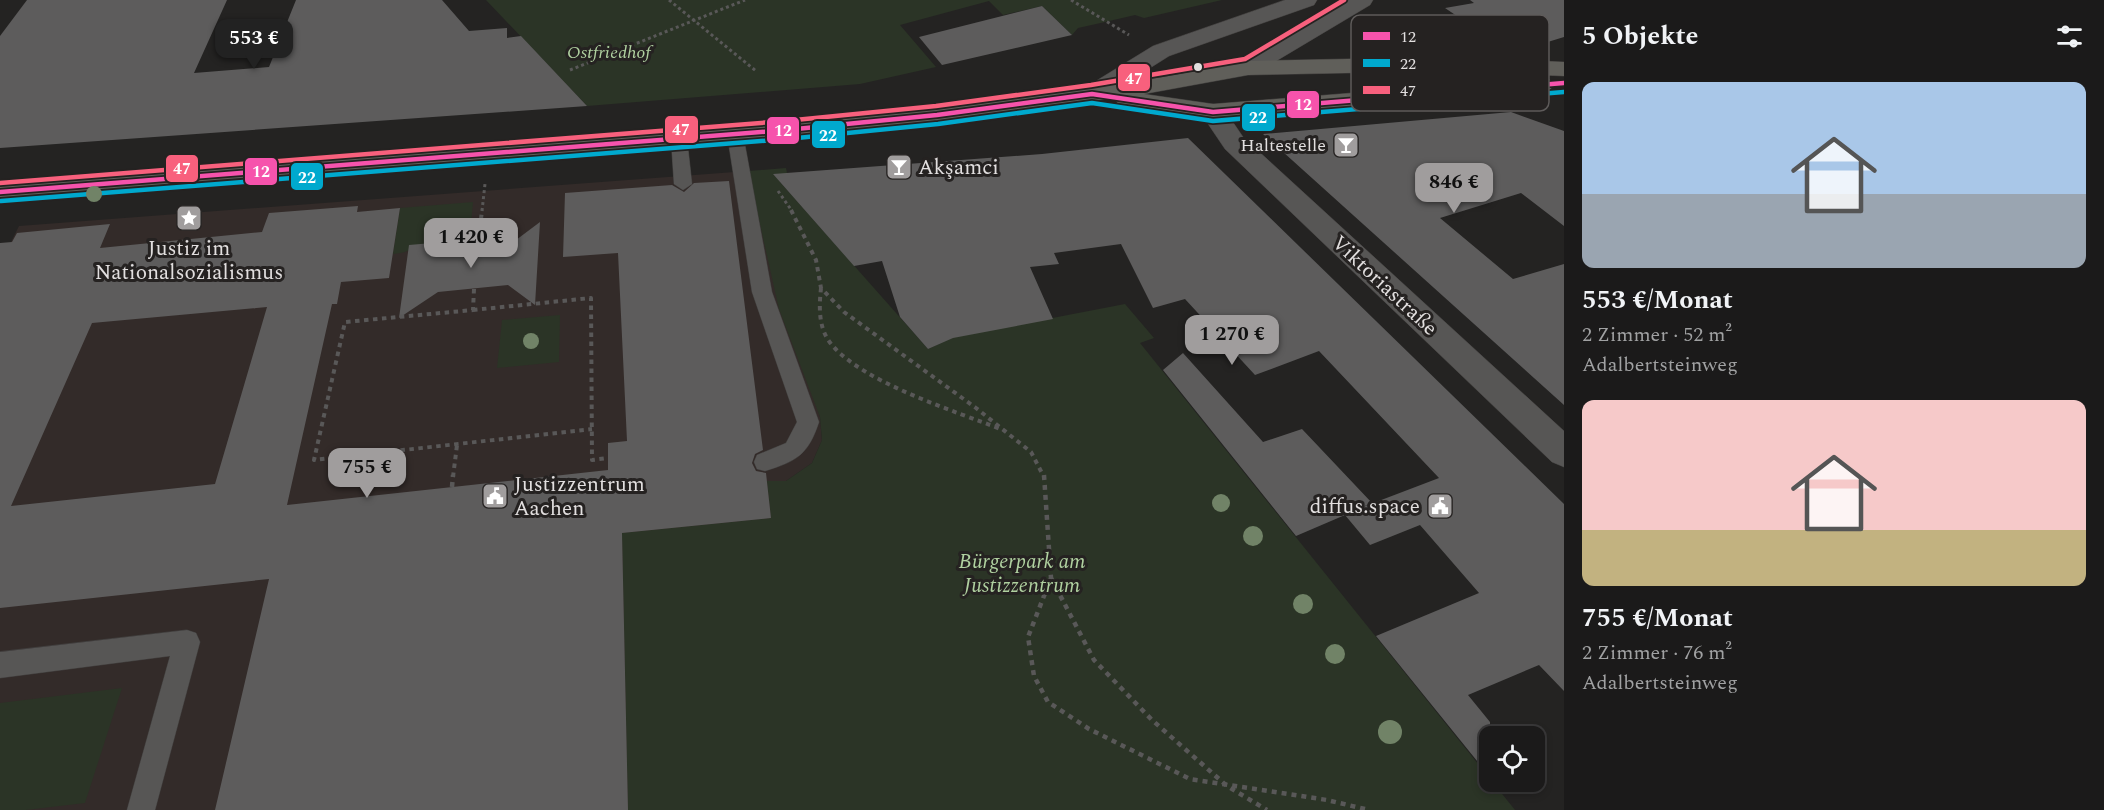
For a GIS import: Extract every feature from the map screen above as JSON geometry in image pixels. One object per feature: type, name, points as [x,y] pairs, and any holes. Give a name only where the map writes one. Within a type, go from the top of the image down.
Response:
[{"type":"main road","points":[[1092,94],[1161,51],[1306,0]]},
{"type":"main road","points":[[1248,68],[1362,0]]},
{"type":"main road","points":[[0,192],[735,134],[937,115],[1092,94],[1248,68],[1351,66]]},
{"type":"main road","points":[[1549,68],[1564,69]]},
{"type":"main road","points":[[1549,84],[1564,83]]},
{"type":"main road","points":[[1092,94],[1213,112],[1351,101]]},
{"type":"main road","name":"Viktoriastraße","points":[[1213,112],[1234,143],[1564,452]]},
{"type":"lane","points":[[735,134],[762,292],[808,422],[803,440],[789,454],[765,462]]},
{"type":"lane","points":[[679,139],[683,184]]},
{"type":"lane","points":[[0,664],[187,642],[141,810]]},
{"type":"path","points":[[669,0],[756,71]]},
{"type":"path","points":[[570,70],[745,0]]},
{"type":"path","points":[[1071,0],[1105,22],[1161,51]]},
{"type":"path","points":[[478,246],[488,154]]},
{"type":"path","points":[[775,186],[799,222],[816,260],[820,288],[818,313],[831,344],[875,378],[1009,432]]},
{"type":"path","points":[[820,288],[844,312],[889,347],[1009,432],[1031,452],[1044,476],[1051,578],[1094,660],[1152,720],[1227,786],[1267,810]]},
{"type":"path","points":[[473,310],[474,289]]},
{"type":"path","points":[[592,429],[314,460],[345,322],[591,298],[592,429],[592,460],[608,458]]},
{"type":"path","points":[[452,487],[457,445]]},
{"type":"path","points":[[1051,578],[1028,637],[1034,676],[1048,702],[1089,729],[1191,779],[1326,800],[1369,810]]},
{"type":"shaded area","points":[[748,171],[820,417],[822,440],[812,463],[786,481],[771,518],[628,810],[0,810],[0,264],[19,226]]},
{"type":"green space","name":"Ostfriedhof","points":[[486,0],[1222,0],[1144,18],[1135,15],[1078,28],[1072,35],[1042,6],[1003,15],[989,1],[900,25],[936,67],[860,84],[587,106]]},
{"type":"green space","name":"Bürgerpark am Justizzentrum","points":[[786,168],[787,173],[780,182],[928,349],[954,337],[1125,304],[1154,338],[1140,343],[1479,765],[1479,792],[1501,792],[1515,810],[628,810],[622,533],[771,518],[767,481],[786,481],[812,463],[822,440],[820,417],[779,309],[748,171]]},
{"type":"green space","points":[[473,202],[469,247],[438,249],[432,243],[393,254],[400,208]]},
{"type":"green space","points":[[560,315],[559,362],[497,368],[502,320]]},
{"type":"green space","points":[[122,688],[85,803],[26,810],[0,810],[0,703]]},
{"type":"building","points":[[27,0],[227,0],[194,73],[269,67],[296,0],[442,0],[469,31],[507,28],[507,38],[521,36],[587,106],[0,148],[0,36]]},
{"type":"building","points":[[1470,0],[1564,0],[1564,37],[1549,42],[1549,15],[1455,15],[1445,8],[1474,3]]},
{"type":"building","points":[[1042,6],[1072,35],[942,65],[919,37]]},
{"type":"building","points":[[1511,112],[1564,131],[1564,226],[1521,193],[1440,218],[1513,279],[1564,264],[1564,405],[1263,134]]},
{"type":"building","points":[[1188,138],[1564,504],[1564,691],[1539,665],[1468,695],[1490,722],[1490,726],[1479,726],[1479,763],[1376,636],[1479,593],[1420,525],[1370,545],[1345,515],[1296,536],[1163,370],[1183,353],[1263,442],[1302,429],[1372,503],[1355,510],[1439,478],[1319,351],[1255,375],[1185,299],[1153,308],[1121,244],[1054,253],[1059,264],[1030,267],[1053,319],[953,338],[928,349],[900,317],[882,261],[854,266],[773,174],[1042,154]]},
{"type":"building","name":"Justizzentrum Aachen","points":[[729,181],[763,450],[755,454],[752,463],[756,471],[766,473],[771,518],[622,533],[628,810],[215,810],[269,579],[0,608],[0,243],[12,242],[17,233],[110,224],[100,248],[262,232],[269,213],[358,206],[357,212],[400,208],[389,278],[341,282],[337,304],[332,304],[287,505],[608,470],[608,443],[627,441],[618,253],[563,257],[565,193],[672,185],[684,192],[694,183]],"holes":[[[267,307],[215,484],[11,506],[92,323]]]},
{"type":"building","points":[[540,222],[535,305],[508,285],[438,292],[399,318],[409,245],[432,243],[441,249],[512,243]]},
{"type":"transit line","name":"47","points":[[0,183],[785,121],[936,106],[1091,85],[1245,59],[1344,0]]},
{"type":"transit line","name":"12","points":[[1549,84],[1564,83]]},
{"type":"transit line","name":"22","points":[[1549,93],[1564,92]]},
{"type":"transit line","name":"12","points":[[0,192],[786,130],[937,115],[1092,94],[1213,112],[1351,101]]},
{"type":"transit line","name":"22","points":[[1,201],[787,139],[938,124],[1092,103],[1213,121],[1351,110]]},
{"type":"place","name":"Haltestelle","points":[[1346,145]]},
{"type":"place","name":"Akşamci","points":[[899,167]]},
{"type":"place","name":"Justiz im Nationalsozialismus","points":[[189,218]]},
{"type":"place","name":"Justizzentrum Aachen","points":[[495,496]]},
{"type":"place","name":"diffus.space","points":[[1440,506]]}]
